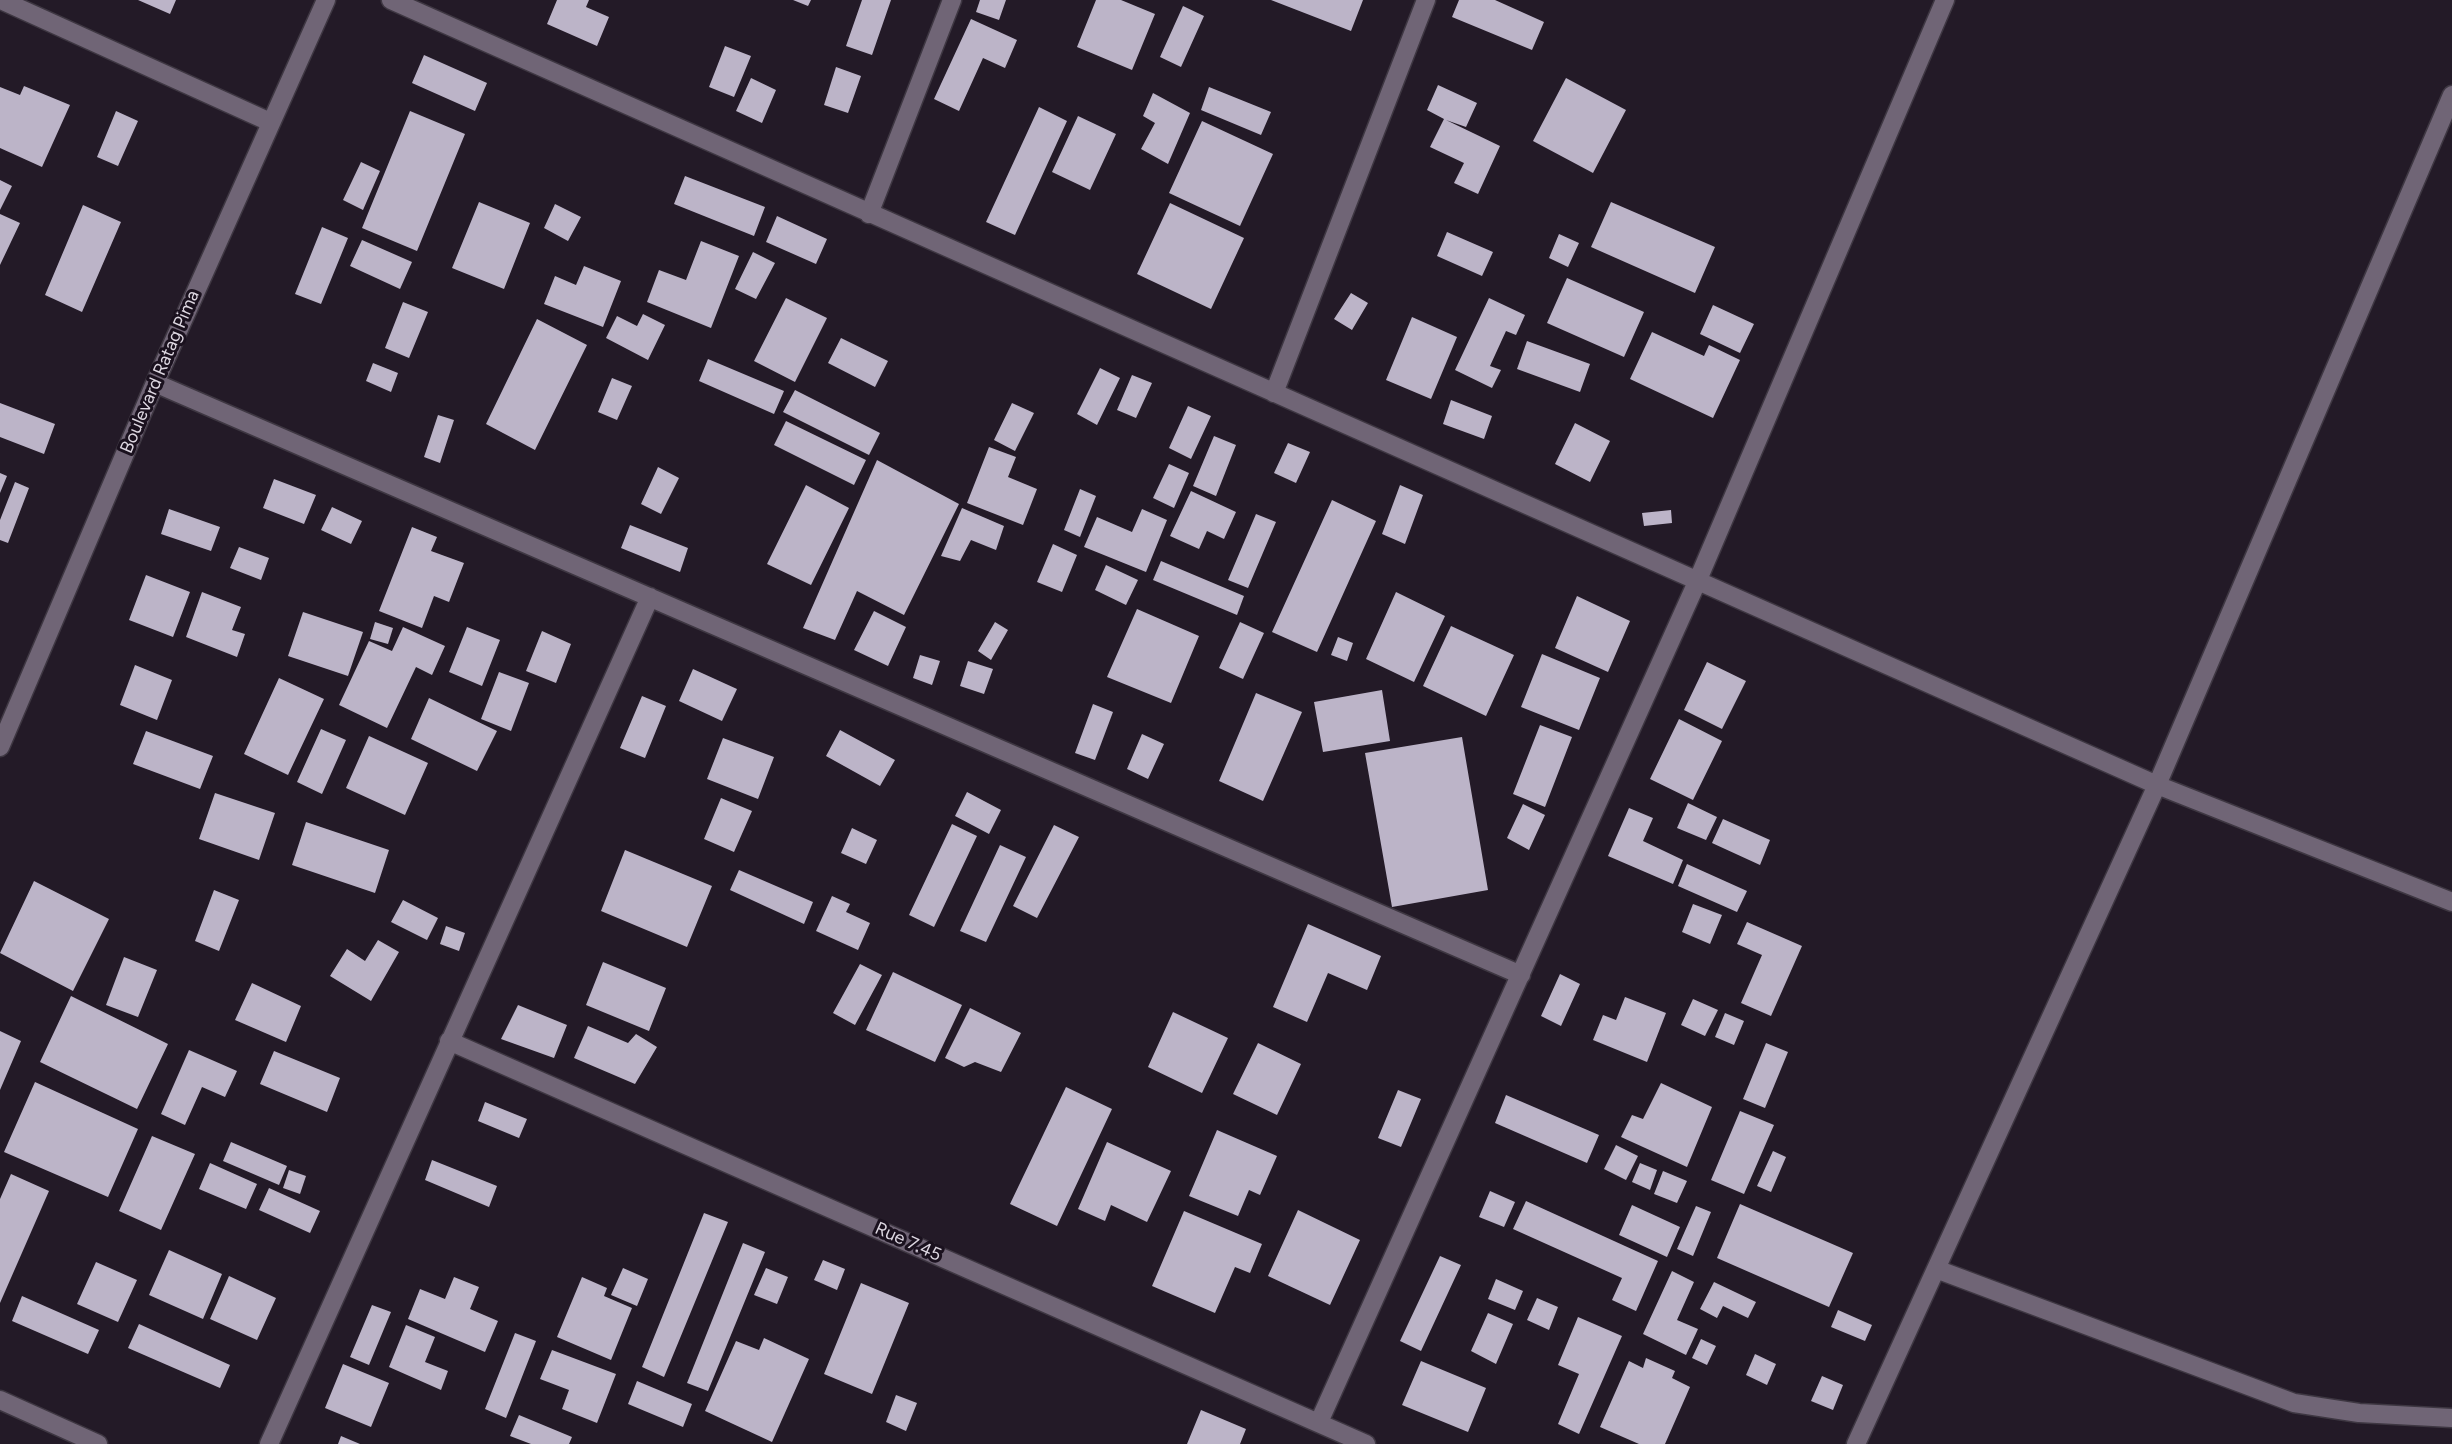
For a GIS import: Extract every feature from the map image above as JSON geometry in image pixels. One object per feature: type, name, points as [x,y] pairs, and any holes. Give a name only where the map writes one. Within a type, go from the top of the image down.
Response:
[{"type":"street","points":[[1,0],[270,122]]},
{"type":"street","name":"Boulevard Ratag Pima","points":[[0,747],[155,383],[326,0]]},
{"type":"street","points":[[390,0],[2157,785],[2452,902]]},
{"type":"street","points":[[869,214],[952,0]]},
{"type":"street","points":[[1274,393],[1426,0]]},
{"type":"street","points":[[1319,1422],[1697,582],[1945,0]]},
{"type":"street","points":[[1856,1444],[2157,785],[2452,95]]},
{"type":"street","points":[[155,383],[1521,975]]},
{"type":"street","points":[[269,1444],[650,597]]},
{"type":"street","name":"Rue 7.45","points":[[449,1041],[1366,1444]]},
{"type":"street","points":[[1936,1269],[2294,1403],[2359,1413],[2452,1418]]},
{"type":"street","points":[[0,1400],[98,1444]]},
{"type":"building","points":[[138,0],[176,0],[170,14]]},
{"type":"building","points":[[557,0],[589,0],[586,7],[609,17],[597,46],[547,24]]},
{"type":"building","points":[[793,0],[811,0],[808,6]]},
{"type":"building","points":[[862,0],[891,0],[872,55],[846,46]]},
{"type":"building","points":[[980,0],[1006,0],[999,20],[976,12]]},
{"type":"building","points":[[1096,0],[1121,0],[1155,14],[1132,70],[1077,47]]},
{"type":"building","points":[[1271,0],[1363,0],[1351,31]]},
{"type":"building","points":[[1459,0],[1495,0],[1544,22],[1532,50],[1452,17]]},
{"type":"building","points":[[1183,6],[1204,16],[1181,67],[1160,57]]},
{"type":"building","points":[[971,19],[1017,40],[1005,68],[983,58],[959,111],[934,99]]},
{"type":"building","points":[[725,46],[751,56],[734,97],[709,87]]},
{"type":"building","points":[[424,55],[487,83],[475,111],[412,83]]},
{"type":"building","points":[[836,67],[861,76],[848,113],[824,105]]},
{"type":"building","points":[[751,78],[776,90],[762,123],[736,111]]},
{"type":"building","points":[[1566,78],[1626,110],[1593,173],[1533,141]]},
{"type":"building","points":[[1438,85],[1477,103],[1466,127],[1446,120],[1500,146],[1478,194],[1454,183],[1464,163],[1430,147],[1444,119],[1427,110]]},
{"type":"building","points":[[24,86],[70,105],[42,167],[0,148],[0,87],[20,95]]},
{"type":"building","points":[[1209,87],[1271,112],[1261,135],[1201,110]]},
{"type":"building","points":[[1153,93],[1190,113],[1168,164],[1141,149],[1155,123],[1143,116]]},
{"type":"building","points":[[1039,107],[1067,121],[1015,235],[986,222]]},
{"type":"building","points":[[116,111],[138,121],[118,166],[97,157]]},
{"type":"building","points":[[410,111],[465,134],[417,251],[362,228]]},
{"type":"building","points":[[1078,116],[1116,134],[1090,190],[1052,172]]},
{"type":"building","points":[[1202,121],[1273,154],[1240,226],[1169,193]]},
{"type":"building","points":[[361,162],[380,171],[363,210],[343,200]]},
{"type":"building","points":[[685,176],[765,207],[754,236],[674,204]]},
{"type":"building","points":[[0,180],[12,186],[0,210]]},
{"type":"building","points":[[479,202],[530,223],[504,289],[452,268]]},
{"type":"building","points":[[1611,202],[1715,247],[1695,293],[1591,247]]},
{"type":"building","points":[[1170,203],[1244,238],[1211,309],[1137,274]]},
{"type":"building","points":[[555,204],[581,217],[568,241],[544,228]]},
{"type":"building","points":[[83,205],[121,222],[82,312],[45,295]]},
{"type":"building","points":[[0,214],[20,223],[0,265]]},
{"type":"building","points":[[777,216],[827,239],[816,264],[766,242]]},
{"type":"building","points":[[322,227],[348,238],[321,304],[295,294]]},
{"type":"building","points":[[1447,232],[1493,252],[1482,276],[1437,256]]},
{"type":"building","points":[[1559,234],[1579,243],[1568,267],[1549,258]]},
{"type":"building","points":[[362,240],[412,262],[400,289],[350,266]]},
{"type":"building","points":[[701,241],[739,256],[711,328],[647,302],[659,270],[686,280]]},
{"type":"building","points":[[753,252],[775,263],[756,299],[735,289]]},
{"type":"building","points":[[584,266],[621,281],[603,327],[544,304],[555,276],[576,285]]},
{"type":"building","points":[[1567,278],[1644,312],[1624,357],[1547,323]]},
{"type":"building","points":[[1351,293],[1368,303],[1352,330],[1334,319]]},
{"type":"building","points":[[786,298],[827,318],[795,382],[754,361]]},
{"type":"building","points":[[1489,298],[1525,315],[1516,335],[1506,331],[1490,366],[1501,370],[1492,388],[1455,370]]},
{"type":"building","points":[[403,302],[428,312],[409,358],[385,348]]},
{"type":"building","points":[[1713,305],[1754,324],[1740,353],[1700,334]]},
{"type":"building","points":[[643,314],[665,325],[648,360],[606,338],[617,316],[637,326]]},
{"type":"building","points":[[1412,317],[1457,337],[1431,399],[1386,380]]},
{"type":"building","points":[[537,319],[587,345],[535,450],[486,424]]},
{"type":"building","points":[[1652,332],[1704,356],[1709,345],[1740,360],[1713,418],[1630,379]]},
{"type":"building","points":[[841,338],[888,361],[875,387],[828,363]]},
{"type":"building","points":[[1527,341],[1590,364],[1580,392],[1517,369]]},
{"type":"building","points":[[708,359],[784,391],[774,414],[699,381]]},
{"type":"building","points":[[373,363],[398,373],[391,392],[366,381]]},
{"type":"building","points":[[1100,368],[1120,378],[1097,425],[1077,414]]},
{"type":"building","points":[[1132,375],[1152,383],[1136,418],[1117,410]]},
{"type":"building","points":[[612,378],[632,386],[617,420],[598,412]]},
{"type":"building","points":[[795,390],[880,433],[869,455],[783,412]]},
{"type":"building","points":[[1451,400],[1492,416],[1484,439],[1443,424]]},
{"type":"building","points":[[0,403],[55,424],[44,454],[0,437]]},
{"type":"building","points":[[1012,403],[1034,413],[1015,451],[994,440]]},
{"type":"building","points":[[1188,406],[1211,416],[1191,459],[1169,448]]},
{"type":"building","points":[[438,415],[454,420],[440,463],[424,457]]},
{"type":"building","points":[[786,421],[866,460],[854,485],[774,445]]},
{"type":"building","points":[[1575,423],[1610,441],[1590,482],[1555,464]]},
{"type":"building","points":[[1214,436],[1236,445],[1216,496],[1193,486]]},
{"type":"building","points":[[1288,443],[1310,452],[1296,483],[1274,473]]},
{"type":"building","points":[[989,447],[1016,457],[1008,477],[1037,489],[1023,525],[967,503]]},
{"type":"building","points":[[877,460],[959,504],[904,615],[857,591],[835,640],[803,628]]},
{"type":"building","points":[[1169,464],[1189,473],[1174,508],[1153,498]]},
{"type":"building","points":[[658,467],[679,478],[661,514],[641,504]]},
{"type":"building","points":[[0,473],[7,476],[0,493]]},
{"type":"building","points":[[274,479],[316,495],[304,524],[263,508]]},
{"type":"building","points":[[15,482],[29,488],[8,543],[0,540],[0,520]]},
{"type":"building","points":[[806,485],[849,508],[811,585],[767,564]]},
{"type":"building","points":[[1400,485],[1423,495],[1405,544],[1382,534]]},
{"type":"building","points":[[1080,489],[1096,496],[1080,537],[1064,530]]},
{"type":"building","points":[[1191,491],[1236,512],[1224,539],[1207,531],[1199,549],[1170,536]]},
{"type":"building","points":[[1332,500],[1376,521],[1317,652],[1272,632]]},
{"type":"building","points":[[332,507],[362,521],[351,544],[321,530]]},
{"type":"building","points":[[962,508],[1004,526],[996,550],[971,540],[960,561],[941,556]]},
{"type":"building","points":[[169,509],[220,527],[211,551],[161,534]]},
{"type":"building","points":[[1142,509],[1167,520],[1146,572],[1084,547],[1097,517],[1132,532]]},
{"type":"building","points":[[1671,510],[1672,523],[1644,526],[1642,513]]},
{"type":"building","points":[[1256,514],[1276,522],[1248,588],[1228,580]]},
{"type":"building","points":[[630,525],[688,548],[680,572],[621,548]]},
{"type":"building","points":[[412,527],[437,537],[431,551],[464,563],[449,602],[434,596],[422,628],[379,611]]},
{"type":"building","points":[[1053,544],[1077,555],[1062,592],[1037,582]]},
{"type":"building","points":[[239,547],[269,558],[261,580],[230,568]]},
{"type":"building","points":[[1161,561],[1244,596],[1237,615],[1153,580]]},
{"type":"building","points":[[1106,565],[1138,580],[1126,605],[1095,590]]},
{"type":"building","points":[[146,575],[190,592],[173,637],[129,620]]},
{"type":"building","points":[[202,592],[241,607],[232,630],[245,634],[237,657],[186,637]]},
{"type":"building","points":[[1396,592],[1445,616],[1414,682],[1366,659]]},
{"type":"building","points":[[1577,596],[1630,621],[1608,672],[1555,648]]},
{"type":"building","points":[[1137,609],[1199,636],[1171,703],[1107,677]]},
{"type":"building","points":[[874,611],[906,627],[888,666],[854,650]]},
{"type":"building","points":[[303,612],[363,632],[348,676],[288,656]]},
{"type":"building","points":[[375,622],[393,628],[388,644],[370,639]]},
{"type":"building","points":[[995,622],[1008,630],[991,660],[978,651]]},
{"type":"building","points":[[1240,622],[1264,633],[1243,679],[1219,668]]},
{"type":"building","points":[[1451,626],[1514,655],[1486,716],[1423,686]]},
{"type":"building","points":[[403,627],[445,646],[432,675],[416,667],[387,728],[339,705],[369,641],[392,651]]},
{"type":"building","points":[[467,627],[500,640],[482,686],[449,672]]},
{"type":"building","points":[[542,631],[571,644],[556,683],[526,671]]},
{"type":"building","points":[[1338,637],[1353,643],[1347,661],[1331,655]]},
{"type":"building","points":[[1542,654],[1600,678],[1579,730],[1521,707]]},
{"type":"building","points":[[920,655],[940,661],[932,685],[913,678]]},
{"type":"building","points":[[968,661],[993,669],[984,694],[960,686]]},
{"type":"building","points":[[1707,662],[1746,681],[1722,729],[1684,710]]},
{"type":"building","points":[[135,665],[172,680],[157,720],[120,705]]},
{"type":"building","points":[[693,669],[737,689],[722,721],[679,701]]},
{"type":"building","points":[[499,672],[529,683],[511,731],[481,719]]},
{"type":"building","points":[[279,678],[324,699],[288,775],[244,754]]},
{"type":"building","points":[[1382,690],[1390,741],[1323,752],[1314,702]]},
{"type":"building","points":[[1256,693],[1302,712],[1263,801],[1219,781]]},
{"type":"building","points":[[642,696],[666,706],[645,758],[620,748]]},
{"type":"building","points":[[429,698],[497,731],[477,771],[411,739]]},
{"type":"building","points":[[1093,704],[1113,712],[1095,760],[1075,753]]},
{"type":"building","points":[[1679,719],[1722,741],[1693,800],[1650,779]]},
{"type":"building","points":[[1540,725],[1572,737],[1545,807],[1513,794]]},
{"type":"building","points":[[321,729],[346,740],[322,794],[297,782]]},
{"type":"building","points":[[840,730],[895,760],[880,786],[826,756]]},
{"type":"building","points":[[146,731],[213,756],[200,789],[133,764]]},
{"type":"building","points":[[1142,734],[1164,744],[1148,779],[1127,769]]},
{"type":"building","points":[[369,736],[428,763],[405,815],[346,788]]},
{"type":"building","points":[[1462,737],[1488,890],[1392,907],[1365,753]]},
{"type":"building","points":[[723,738],[774,757],[758,799],[707,779]]},
{"type":"building","points":[[967,792],[1001,810],[989,834],[955,816]]},
{"type":"building","points":[[215,793],[275,813],[259,860],[199,839]]},
{"type":"building","points":[[721,798],[752,811],[734,852],[704,839]]},
{"type":"building","points":[[1688,803],[1717,817],[1706,840],[1677,828]]},
{"type":"building","points":[[1523,804],[1545,815],[1529,850],[1507,838]]},
{"type":"building","points":[[1629,808],[1653,818],[1643,841],[1683,860],[1673,884],[1608,856]]},
{"type":"building","points":[[1723,819],[1770,840],[1760,865],[1712,843]]},
{"type":"building","points":[[306,822],[389,850],[375,893],[292,865]]},
{"type":"building","points":[[952,824],[977,836],[934,927],[909,915]]},
{"type":"building","points":[[1054,825],[1079,837],[1037,918],[1013,906]]},
{"type":"building","points":[[852,828],[877,840],[866,864],[841,853]]},
{"type":"building","points":[[1000,845],[1026,857],[986,942],[960,931]]},
{"type":"building","points":[[625,850],[712,886],[687,947],[601,911]]},
{"type":"building","points":[[1687,864],[1747,891],[1737,912],[1678,886]]},
{"type":"building","points":[[739,870],[813,902],[804,924],[730,890]]},
{"type":"building","points":[[34,881],[109,919],[73,991],[0,953]]},
{"type":"building","points":[[214,890],[239,900],[219,951],[195,941]]},
{"type":"building","points":[[832,896],[850,904],[846,912],[870,923],[858,950],[816,931]]},
{"type":"building","points":[[403,900],[438,918],[427,940],[391,922]]},
{"type":"building","points":[[1693,904],[1722,915],[1710,944],[1682,932]]},
{"type":"building","points":[[1747,922],[1802,946],[1771,1016],[1741,1003],[1762,955],[1737,944]]},
{"type":"building","points":[[1308,924],[1381,956],[1367,990],[1328,973],[1307,1022],[1273,1007]]},
{"type":"building","points":[[446,926],[465,933],[459,951],[440,944]]},
{"type":"building","points":[[378,940],[399,952],[371,1001],[330,976],[347,949],[365,961]]},
{"type":"building","points":[[124,957],[157,970],[138,1017],[106,1005]]},
{"type":"building","points":[[603,962],[666,988],[649,1031],[586,1005]]},
{"type":"building","points":[[860,964],[882,975],[855,1025],[833,1013]]},
{"type":"building","points":[[893,972],[962,1005],[935,1062],[866,1030]]},
{"type":"building","points":[[1560,974],[1580,984],[1561,1026],[1541,1016]]},
{"type":"building","points":[[252,983],[301,1006],[286,1042],[235,1020]]},
{"type":"building","points":[[71,996],[168,1044],[137,1109],[40,1062]]},
{"type":"building","points":[[1625,997],[1666,1013],[1647,1062],[1593,1040],[1603,1015],[1616,1020]]},
{"type":"building","points":[[1693,999],[1718,1010],[1705,1036],[1681,1025]]},
{"type":"building","points":[[518,1005],[567,1025],[554,1058],[501,1039]]},
{"type":"building","points":[[970,1008],[1021,1033],[1001,1072],[975,1062],[964,1067],[945,1058]]},
{"type":"building","points":[[1173,1012],[1228,1038],[1202,1093],[1148,1067]]},
{"type":"building","points":[[1725,1013],[1744,1021],[1734,1045],[1715,1037]]},
{"type":"building","points":[[588,1026],[628,1043],[636,1034],[657,1047],[635,1084],[574,1058]]},
{"type":"building","points":[[0,1031],[21,1041],[0,1090]]},
{"type":"building","points":[[1258,1043],[1301,1064],[1277,1115],[1233,1094]]},
{"type":"building","points":[[1766,1043],[1788,1052],[1765,1108],[1743,1099]]},
{"type":"building","points":[[189,1050],[237,1071],[225,1097],[202,1087],[185,1125],[161,1114]]},
{"type":"building","points":[[274,1051],[340,1078],[327,1112],[260,1084]]},
{"type":"building","points":[[35,1082],[138,1129],[108,1197],[4,1152]]},
{"type":"building","points":[[1661,1083],[1712,1107],[1687,1167],[1621,1137],[1632,1115],[1643,1119]]},
{"type":"building","points":[[1066,1087],[1112,1109],[1057,1226],[1010,1204]]},
{"type":"building","points":[[1398,1090],[1421,1099],[1401,1147],[1378,1138]]},
{"type":"building","points":[[1506,1095],[1599,1135],[1587,1163],[1495,1123]]},
{"type":"building","points":[[485,1102],[527,1119],[519,1138],[478,1121]]},
{"type":"building","points":[[1740,1111],[1774,1125],[1744,1194],[1711,1180]]},
{"type":"building","points":[[1217,1130],[1277,1156],[1260,1195],[1249,1190],[1238,1216],[1189,1196]]},
{"type":"building","points":[[152,1136],[195,1154],[161,1230],[119,1211]]},
{"type":"building","points":[[231,1142],[287,1166],[279,1185],[223,1161]]},
{"type":"building","points":[[1107,1142],[1171,1171],[1147,1222],[1111,1205],[1105,1221],[1078,1209]]},
{"type":"building","points":[[1616,1145],[1638,1156],[1626,1180],[1604,1169]]},
{"type":"building","points":[[1773,1151],[1786,1157],[1771,1192],[1757,1186]]},
{"type":"building","points":[[432,1160],[497,1186],[489,1207],[425,1180]]},
{"type":"building","points":[[210,1163],[257,1184],[246,1209],[199,1189]]},
{"type":"building","points":[[1640,1163],[1657,1170],[1650,1190],[1632,1182]]},
{"type":"building","points":[[289,1170],[306,1176],[300,1194],[283,1188]]},
{"type":"building","points":[[1663,1171],[1687,1181],[1677,1203],[1654,1194]]},
{"type":"building","points":[[11,1174],[49,1191],[0,1303],[0,1199]]},
{"type":"building","points":[[269,1188],[320,1211],[310,1233],[259,1210]]},
{"type":"building","points":[[1490,1191],[1515,1202],[1504,1227],[1479,1217]]},
{"type":"building","points":[[1526,1201],[1658,1261],[1636,1311],[1612,1300],[1622,1278],[1513,1229]]},
{"type":"building","points":[[1740,1204],[1853,1253],[1829,1307],[1717,1258]]},
{"type":"building","points":[[1632,1205],[1680,1227],[1667,1257],[1619,1235]]},
{"type":"building","points":[[1696,1206],[1711,1212],[1693,1256],[1677,1249]]},
{"type":"building","points":[[1298,1210],[1360,1240],[1330,1305],[1268,1276]]},
{"type":"building","points":[[1184,1211],[1262,1244],[1250,1273],[1235,1267],[1215,1313],[1152,1286]]},
{"type":"building","points":[[704,1213],[728,1222],[664,1377],[642,1367]]},
{"type":"building","points":[[743,1243],[765,1252],[708,1391],[687,1383]]},
{"type":"building","points":[[169,1250],[222,1274],[203,1319],[149,1295]]},
{"type":"building","points":[[1440,1256],[1461,1265],[1421,1351],[1400,1341]]},
{"type":"building","points":[[823,1260],[845,1269],[837,1290],[814,1280]]},
{"type":"building","points":[[96,1262],[137,1280],[118,1322],[77,1304]]},
{"type":"building","points":[[623,1268],[648,1279],[637,1306],[611,1295]]},
{"type":"building","points":[[766,1268],[788,1277],[777,1304],[754,1295]]},
{"type":"building","points":[[1672,1271],[1694,1282],[1677,1320],[1698,1329],[1686,1355],[1643,1334]]},
{"type":"building","points":[[229,1276],[276,1298],[257,1340],[210,1319]]},
{"type":"building","points":[[454,1277],[479,1287],[470,1309],[498,1321],[485,1352],[408,1319],[420,1289],[445,1299]]},
{"type":"building","points":[[582,1277],[607,1288],[604,1296],[632,1308],[611,1360],[557,1337]]},
{"type":"building","points":[[1496,1279],[1523,1291],[1515,1310],[1488,1299]]},
{"type":"building","points":[[1714,1282],[1756,1302],[1748,1318],[1723,1306],[1717,1318],[1700,1309]]},
{"type":"building","points":[[861,1283],[909,1303],[872,1394],[824,1374]]},
{"type":"building","points":[[22,1296],[99,1330],[88,1354],[12,1321]]},
{"type":"building","points":[[1537,1298],[1558,1307],[1549,1330],[1527,1320]]},
{"type":"building","points":[[372,1305],[391,1312],[369,1365],[350,1357]]},
{"type":"building","points":[[1838,1310],[1872,1325],[1865,1341],[1831,1327]]},
{"type":"building","points":[[1488,1313],[1513,1324],[1496,1364],[1471,1351]]},
{"type":"building","points":[[1578,1317],[1622,1336],[1579,1434],[1558,1424],[1579,1374],[1558,1365]]},
{"type":"building","points":[[139,1324],[230,1365],[220,1388],[128,1348]]},
{"type":"building","points":[[406,1325],[435,1337],[425,1362],[448,1371],[441,1390],[389,1367]]},
{"type":"building","points":[[515,1333],[536,1341],[506,1418],[485,1409]]},
{"type":"building","points":[[764,1338],[809,1359],[772,1442],[705,1411],[736,1341],[759,1350]]},
{"type":"building","points":[[1701,1339],[1716,1346],[1707,1365],[1692,1358]]},
{"type":"building","points":[[552,1350],[616,1374],[597,1423],[562,1409],[569,1390],[540,1379]]},
{"type":"building","points":[[1755,1354],[1776,1364],[1767,1385],[1746,1375]]},
{"type":"building","points":[[1646,1358],[1675,1371],[1672,1378],[1690,1387],[1665,1444],[1639,1444],[1600,1427],[1629,1361],[1643,1368]]},
{"type":"building","points":[[1421,1361],[1486,1388],[1468,1432],[1402,1405]]},
{"type":"building","points":[[343,1364],[389,1383],[371,1427],[325,1408]]},
{"type":"building","points":[[1822,1376],[1843,1385],[1833,1410],[1811,1401]]},
{"type":"building","points":[[637,1381],[692,1404],[683,1427],[628,1404]]},
{"type":"building","points":[[896,1395],[917,1403],[906,1431],[886,1422]]},
{"type":"building","points":[[1201,1410],[1246,1429],[1240,1444],[1187,1444]]},
{"type":"building","points":[[519,1415],[572,1437],[569,1444],[531,1444],[510,1436]]},
{"type":"building","points":[[341,1436],[360,1444],[338,1444]]}]
